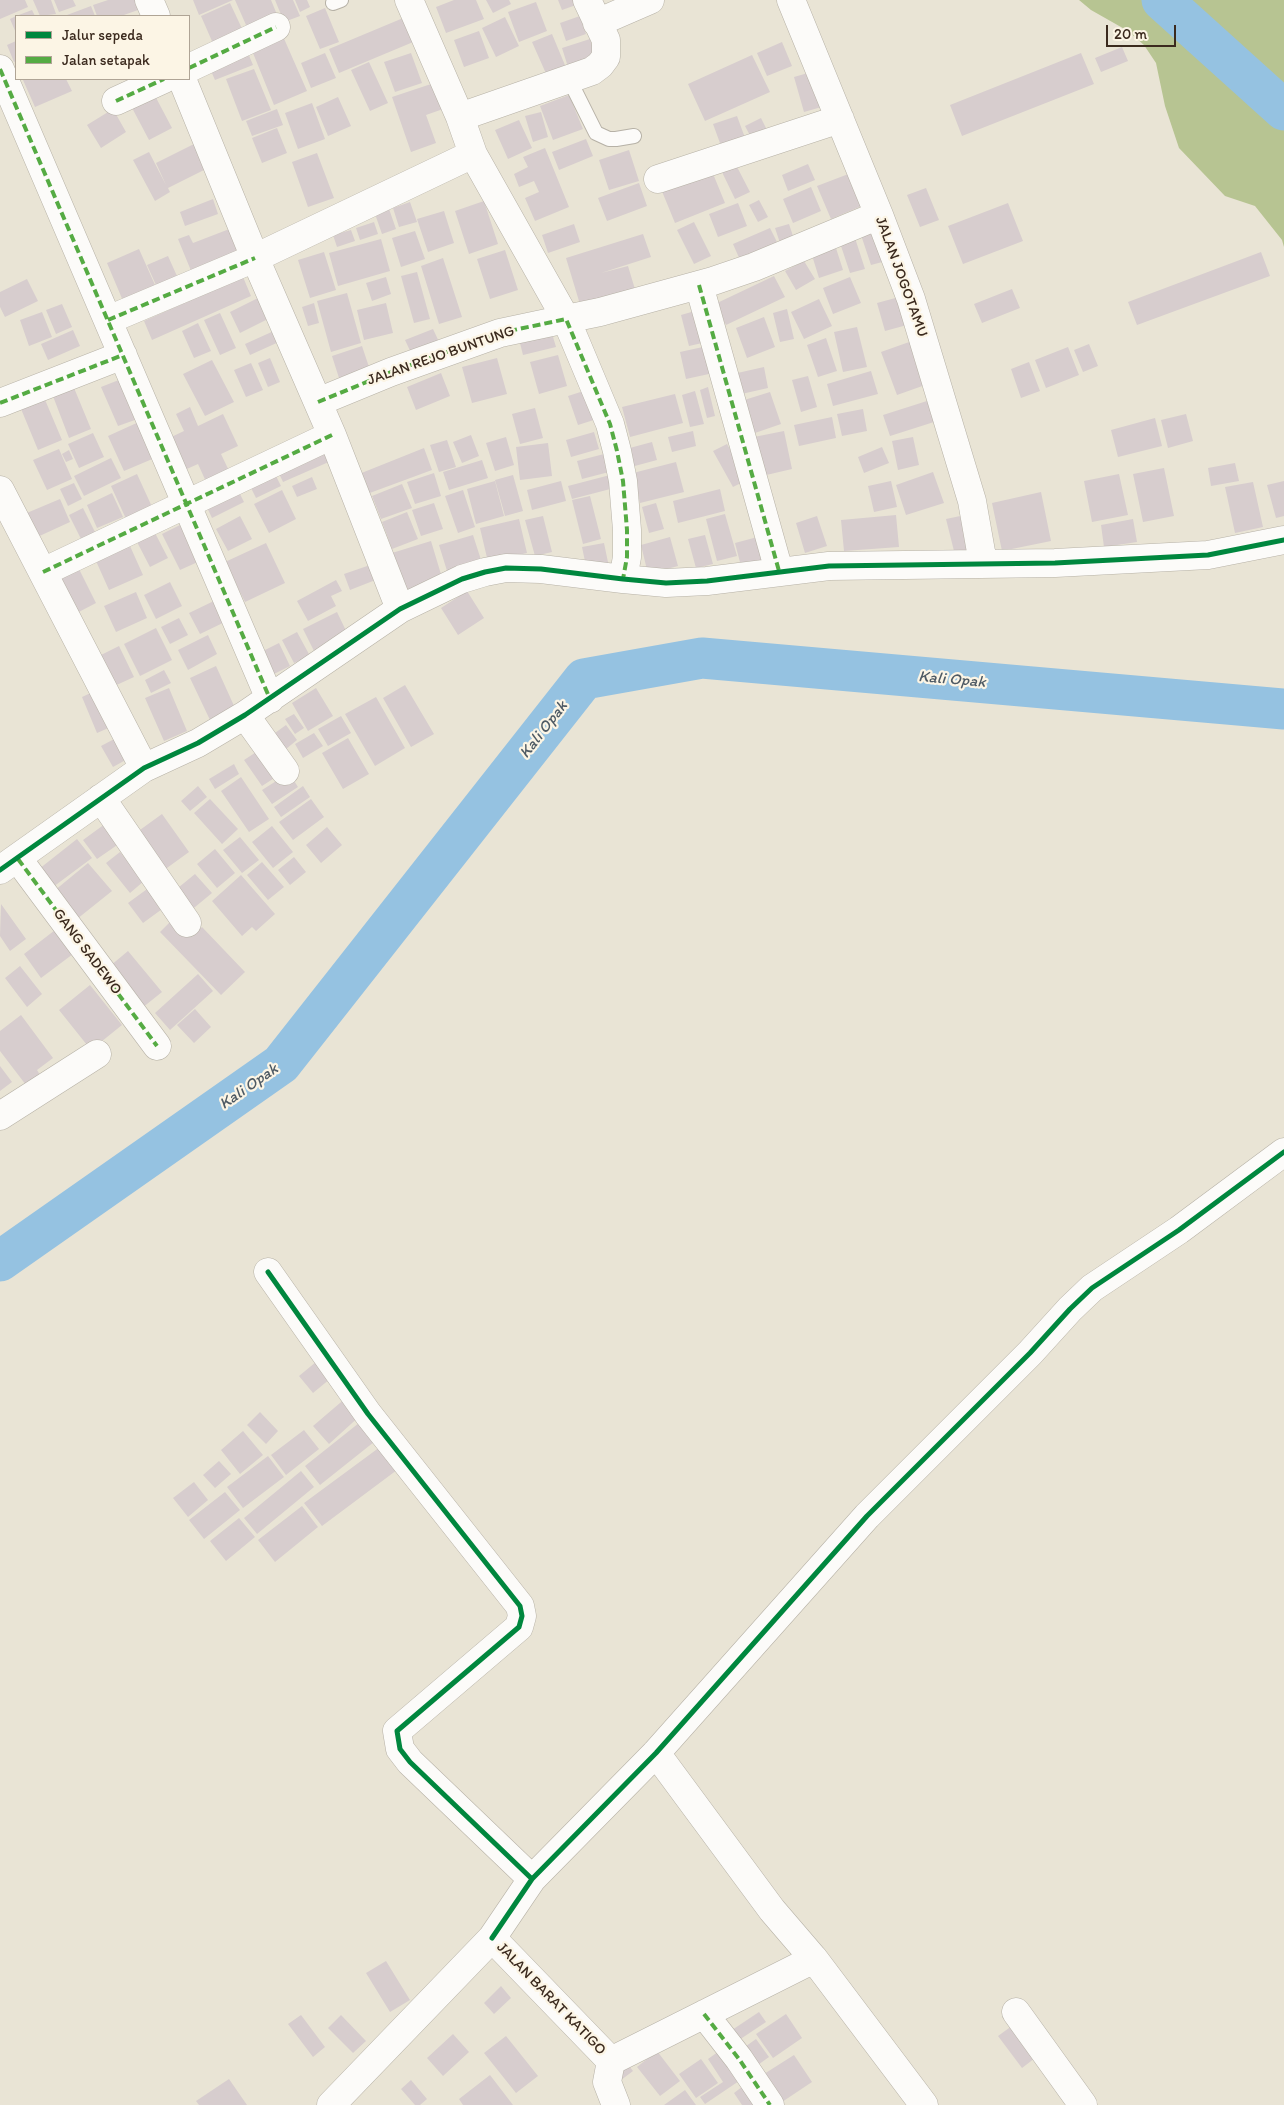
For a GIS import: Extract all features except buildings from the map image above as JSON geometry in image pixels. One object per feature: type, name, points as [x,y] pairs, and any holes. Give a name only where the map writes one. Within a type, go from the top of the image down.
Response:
[{"type":"street","points":[[149,0],[156,15]]},
{"type":"street","points":[[409,0],[460,117],[473,154],[566,319],[610,424],[623,481],[627,530],[627,557],[623,580]]},
{"type":"street","points":[[460,117],[592,71],[600,65],[606,56],[606,40],[592,12],[650,0]]},
{"type":"street","name":"JALAN JOGOTAMU","points":[[791,0],[879,215],[911,299],[972,501],[983,562]]},
{"type":"street","points":[[190,68],[276,27]]},
{"type":"street","points":[[0,69],[270,699]]},
{"type":"street","points":[[116,101],[162,80]]},
{"type":"street","points":[[182,80],[255,258],[332,434],[400,609]]},
{"type":"street","points":[[658,179],[840,118]]},
{"type":"street","points":[[108,320],[255,258],[473,154]]},
{"type":"street","name":"JALAN REJO BUNTUNG","points":[[318,402],[391,372],[500,333],[600,312],[699,285],[754,267],[879,215]]},
{"type":"street","points":[[699,285],[779,571]]},
{"type":"street","points":[[0,403],[123,355]]},
{"type":"street","points":[[43,572],[332,434]]},
{"type":"street","points":[[0,490],[144,768]]},
{"type":"street","points":[[9,864],[144,768],[198,743],[270,699],[400,609],[462,579],[506,568],[573,572],[623,580],[666,583],[706,581],[829,566],[983,562],[1055,563],[1208,556],[1284,540]]},
{"type":"street","points":[[245,715],[285,771]]},
{"type":"street","points":[[101,798],[187,923]]},
{"type":"street","name":"GANG SADEWO","points":[[9,864],[157,1046]]},
{"type":"street","points":[[0,1116],[97,1054]]},
{"type":"street","points":[[492,1938],[532,1879],[656,1754],[867,1516],[1030,1352],[1070,1308],[1092,1288],[1179,1230],[1284,1152]]},
{"type":"street","points":[[268,1272],[368,1414],[520,1606],[522,1616],[519,1627],[397,1731],[400,1749],[410,1762],[532,1879]]},
{"type":"street","points":[[656,1754],[772,1910],[814,1959],[924,2105]]},
{"type":"street","name":"JALAN BARAT KATIGO","points":[[331,2105],[492,1938],[611,2061],[814,1959]]},
{"type":"street","points":[[1016,2012],[1083,2105]]},
{"type":"street","points":[[704,2014],[739,2059],[770,2105]]},
{"type":"street","points":[[611,2061],[606,2082],[616,2105]]},
{"type":"lane","points":[[569,79],[596,133],[609,139],[634,136]]},
{"type":"green space","points":[[1079,0],[1284,0],[1284,247],[1282,240],[1255,206],[1225,196],[1179,148],[1165,106],[1156,63],[1144,45],[1128,31],[1091,10]]},
{"type":"waterway","points":[[1162,0],[1284,110]]},
{"type":"waterway","name":"Kali Opak","points":[[0,1261],[281,1064],[584,679],[702,658],[1284,709]]},
{"type":"marked path","points":[[190,68],[276,27]]},
{"type":"marked path","points":[[0,69],[270,699]]},
{"type":"marked path","points":[[116,101],[162,80]]},
{"type":"marked path","points":[[108,320],[255,258]]},
{"type":"marked path","points":[[699,285],[779,571]]},
{"type":"marked path","points":[[318,402],[391,372],[500,333],[566,319],[610,424],[617,451],[623,481],[627,530],[627,557],[623,579]]},
{"type":"marked path","points":[[0,403],[123,355]]},
{"type":"marked path","points":[[43,572],[332,435]]},
{"type":"marked path","points":[[18,859],[157,1046]]},
{"type":"marked path","points":[[704,2014],[739,2059],[770,2105]]},
{"type":"cycle path","points":[[0,870],[144,768],[198,743],[245,715],[400,609],[462,579],[485,572],[506,568],[541,569],[666,583],[707,581],[829,566],[1055,563],[1208,555],[1284,540]]},
{"type":"cycle path","points":[[492,1938],[532,1879],[656,1753],[867,1516],[1030,1353],[1070,1309],[1092,1288],[1179,1230],[1284,1152]]},
{"type":"cycle path","points":[[268,1272],[368,1414],[520,1606],[522,1616],[519,1627],[397,1731],[400,1749],[410,1762],[532,1879]]}]
